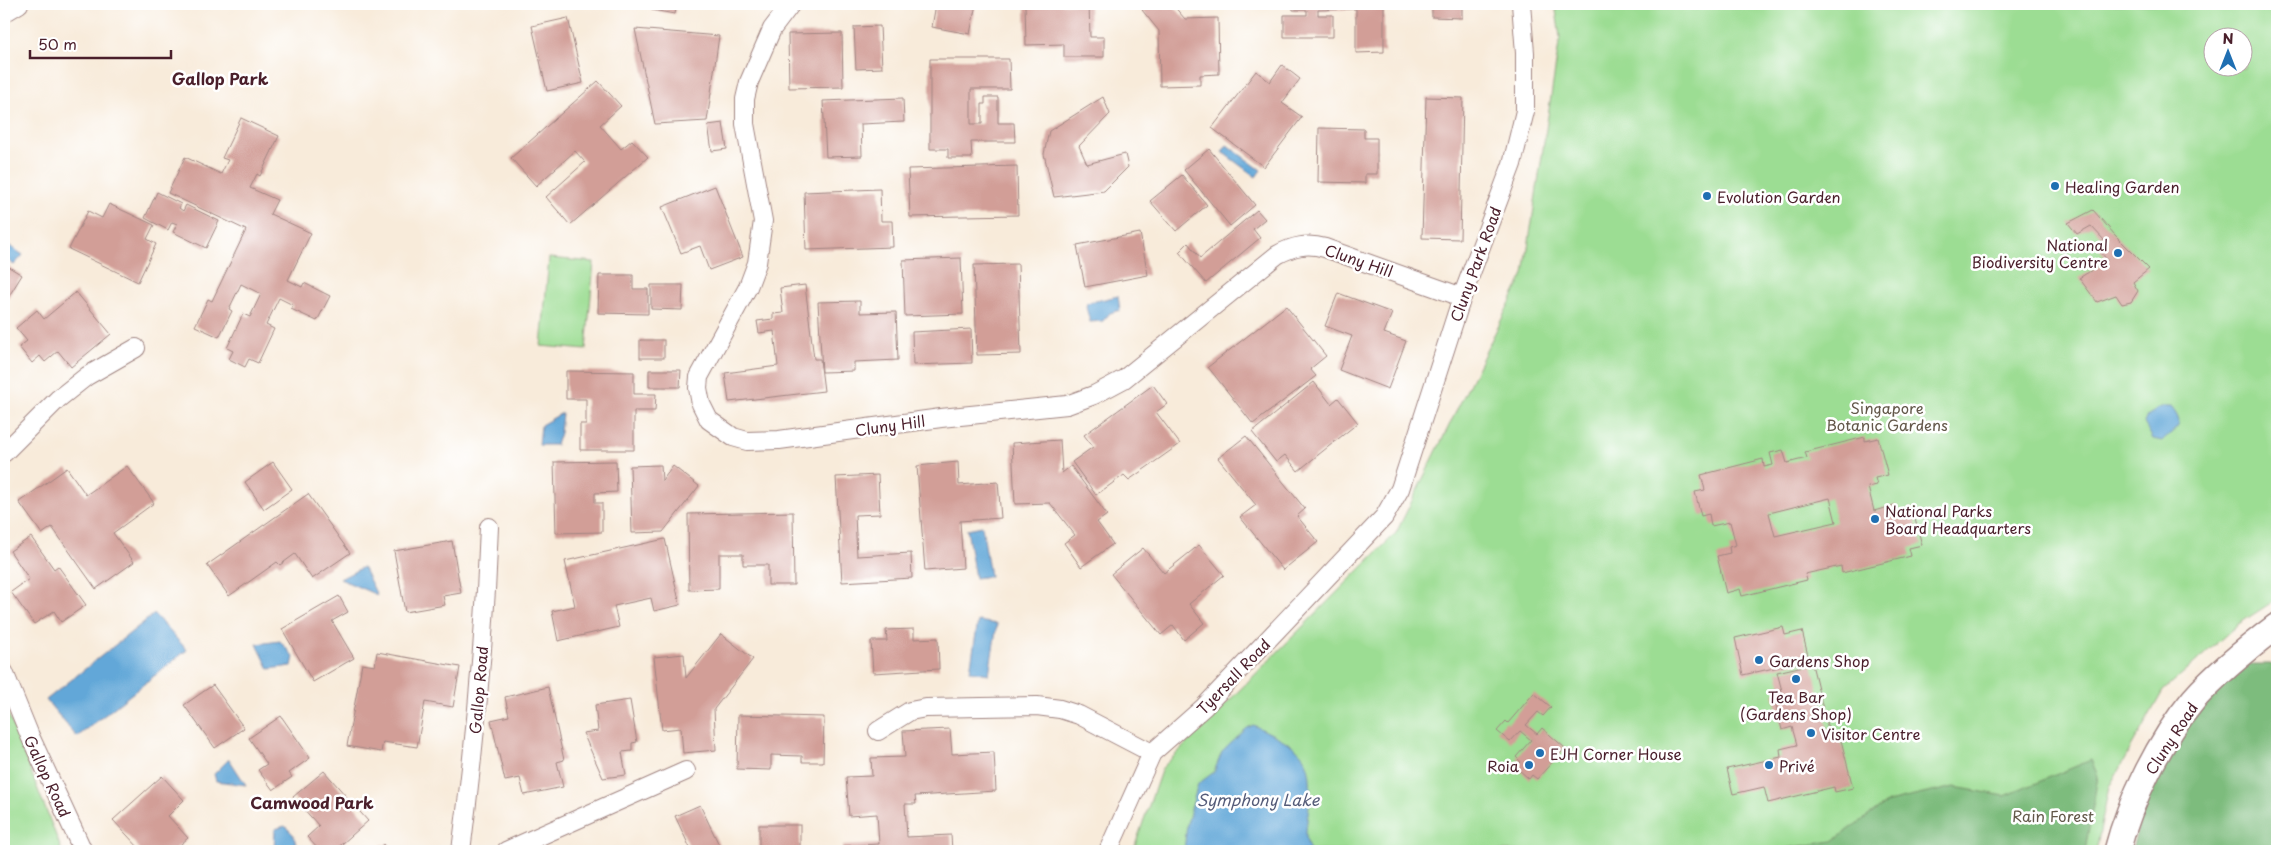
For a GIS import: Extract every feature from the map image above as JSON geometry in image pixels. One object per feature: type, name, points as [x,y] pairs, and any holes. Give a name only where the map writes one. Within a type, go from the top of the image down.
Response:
[{"type":"street","points":[[4,13],[19,4]]},
{"type":"street","name":"Cluny Hill","points":[[791,4],[772,29],[749,82],[745,99],[745,124],[763,221],[757,263],[748,287],[699,377],[698,388],[701,404],[708,420],[733,437],[747,441],[779,440],[940,418],[1066,405],[1094,395],[1124,379],[1277,255],[1296,247],[1313,244],[1462,297]]},
{"type":"street","name":"Cluny Park Road","points":[[1384,517],[1400,489],[1462,297],[1512,164],[1525,111],[1526,53],[1521,4]]},
{"type":"street","points":[[4,453],[58,399],[87,376],[136,348]]},
{"type":"street","name":"Tyersall Road","points":[[1108,851],[1152,753],[1204,707],[1384,517]]},
{"type":"street","name":"Gallop Road","points":[[460,851],[469,791],[486,609],[489,527]]},
{"type":"street","name":"Cluny Road","points":[[2117,851],[2123,826],[2146,777],[2169,736],[2194,700],[2229,666],[2277,626]]},
{"type":"street","name":"Gallop Road","points":[[4,672],[30,736],[83,851]]},
{"type":"street","points":[[878,731],[910,711],[926,708],[1037,706],[1079,714],[1152,753]]},
{"type":"street","points":[[506,851],[686,771]]},
{"type":"green space","name":"Singapore Botanic Gardens","points":[[1555,4],[2277,4],[2277,599],[2237,625],[2163,691],[2109,787],[2096,851],[1133,851],[1162,768],[1396,533],[1524,274],[1560,37]]},
{"type":"green space","points":[[549,258],[594,262],[586,350],[541,346]]},
{"type":"green space","points":[[2246,664],[2277,666],[2277,851],[2131,851],[2151,784],[2202,697]]},
{"type":"green space","points":[[4,703],[62,851],[4,851]]},
{"type":"green space","name":"Rain Forest","points":[[2091,760],[2098,776],[2085,851],[1769,851],[1833,841],[1888,802],[1954,787],[2005,796]]},
{"type":"water","points":[[1227,145],[1261,170],[1256,177],[1222,152]]},
{"type":"water","points":[[4,242],[23,255],[14,265],[4,257]]},
{"type":"water","points":[[1118,296],[1120,310],[1110,313],[1103,321],[1090,322],[1086,307],[1087,303]]},
{"type":"water","points":[[2161,407],[2171,407],[2176,414],[2179,424],[2162,441],[2153,439],[2144,423],[2147,416]]},
{"type":"water","points":[[562,413],[560,433],[556,445],[539,445],[541,425]]},
{"type":"water","points":[[982,526],[990,576],[975,578],[967,529]]},
{"type":"water","points":[[363,567],[377,595],[340,579]]},
{"type":"water","points":[[154,614],[187,650],[77,737],[46,700]]},
{"type":"water","points":[[978,621],[997,624],[989,674],[970,671]]},
{"type":"water","points":[[280,641],[294,657],[292,666],[269,669],[257,644]]},
{"type":"water","name":"Symphony Lake","points":[[1253,725],[1295,748],[1303,756],[1308,766],[1310,794],[1306,833],[1310,851],[1184,851],[1187,824],[1198,784],[1214,772],[1222,752],[1246,729]]},
{"type":"water","points":[[229,759],[246,785],[216,781],[214,774]]},
{"type":"water","points":[[285,826],[293,834],[296,844],[287,851],[274,851],[275,829]]},
{"type":"building","points":[[653,4],[677,4],[675,14],[652,10]]},
{"type":"building","points":[[936,4],[976,4],[970,34],[932,27]]},
{"type":"building","points":[[1025,4],[1089,4],[1090,37],[1104,37],[1104,57],[1064,57],[1064,44],[1026,45]]},
{"type":"building","points":[[1150,4],[1172,4],[1185,19],[1218,18],[1219,74],[1200,75],[1200,85],[1160,86],[1159,31],[1142,10]]},
{"type":"building","points":[[1292,4],[1384,4],[1384,52],[1356,53],[1356,9],[1318,10],[1318,15],[1333,15],[1333,37],[1284,37],[1284,15],[1307,15],[1307,10],[1293,10]]},
{"type":"building","points":[[1432,4],[1462,4],[1462,18],[1432,17]]},
{"type":"building","points":[[568,18],[583,83],[547,91],[532,26]]},
{"type":"building","points":[[880,26],[882,68],[856,69],[854,27]]},
{"type":"building","points":[[635,29],[719,36],[707,121],[655,124]]},
{"type":"building","points":[[842,33],[843,87],[789,88],[788,34]]},
{"type":"building","points":[[930,59],[1009,59],[1010,89],[971,89],[971,124],[982,124],[982,104],[985,104],[985,97],[998,97],[998,123],[1014,123],[1015,142],[971,142],[972,158],[948,158],[948,149],[930,149]]},
{"type":"building","points":[[1282,65],[1300,79],[1282,103],[1302,117],[1264,167],[1212,128],[1256,71],[1270,82]]},
{"type":"building","points":[[598,81],[621,106],[600,125],[621,149],[632,140],[648,157],[570,225],[546,197],[585,162],[575,151],[536,186],[511,158]]},
{"type":"building","points":[[1103,97],[1110,114],[1079,146],[1087,164],[1125,154],[1128,167],[1104,191],[1054,197],[1044,154],[1049,131]]},
{"type":"building","points":[[1426,97],[1463,98],[1460,239],[1422,238]]},
{"type":"building","points":[[903,98],[904,122],[861,124],[862,156],[826,157],[823,101]]},
{"type":"building","points":[[241,118],[279,136],[260,176],[257,174],[250,188],[277,200],[270,214],[311,233],[288,280],[302,287],[304,283],[330,296],[317,321],[291,309],[293,305],[279,298],[266,325],[274,329],[258,363],[249,359],[245,367],[229,359],[233,351],[227,348],[243,314],[250,317],[261,294],[241,284],[229,309],[232,311],[219,337],[195,326],[208,299],[212,301],[246,230],[168,193],[185,157],[221,174],[228,160],[222,158]]},
{"type":"building","points":[[723,123],[727,149],[712,151],[708,125]]},
{"type":"building","points":[[1319,128],[1364,129],[1364,138],[1377,138],[1377,174],[1365,174],[1365,183],[1318,182]]},
{"type":"building","points":[[1209,149],[1255,205],[1230,226],[1184,170]]},
{"type":"building","points":[[1017,166],[1018,215],[910,217],[908,169]]},
{"type":"building","points":[[1182,175],[1207,205],[1176,231],[1150,201]]},
{"type":"building","points":[[715,186],[743,257],[709,270],[700,246],[681,253],[662,207]]},
{"type":"building","points":[[880,189],[881,221],[892,221],[893,247],[806,250],[804,192]]},
{"type":"building","points":[[157,192],[181,204],[179,208],[183,211],[186,205],[219,221],[206,248],[173,232],[177,224],[172,222],[168,230],[145,218]]},
{"type":"building","points":[[109,204],[154,225],[147,239],[156,244],[138,282],[69,249],[88,211],[102,218]]},
{"type":"building","points":[[1257,210],[1265,219],[1253,229],[1260,238],[1206,283],[1179,252],[1188,243],[1200,258]]},
{"type":"building","name":"National Biodiversity Centre","points":[[2093,210],[2149,269],[2133,282],[2138,291],[2131,302],[2122,304],[2116,295],[2097,302],[2079,278],[2107,261],[2098,246],[2104,240],[2091,226],[2077,234],[2068,223]]},
{"type":"building","points":[[1140,233],[1148,275],[1085,287],[1077,245]]},
{"type":"building","points":[[961,258],[963,314],[905,316],[903,260]]},
{"type":"building","points":[[4,264],[22,275],[4,304]]},
{"type":"building","points":[[1018,264],[1021,354],[977,355],[974,265]]},
{"type":"building","points":[[599,275],[633,275],[633,289],[648,289],[648,314],[598,313]]},
{"type":"building","points":[[651,285],[683,285],[682,310],[651,309]]},
{"type":"building","points":[[805,285],[814,359],[820,359],[824,391],[729,402],[725,373],[778,366],[774,331],[759,333],[757,321],[773,319],[773,314],[783,313],[780,288]]},
{"type":"building","points":[[76,292],[111,334],[71,367],[58,351],[45,362],[40,356],[32,363],[19,347],[27,341],[16,328],[37,310],[44,319]]},
{"type":"building","points":[[1338,293],[1392,313],[1384,333],[1406,341],[1388,389],[1339,370],[1352,336],[1325,326]]},
{"type":"building","points":[[860,301],[860,313],[896,312],[898,360],[854,362],[854,371],[822,372],[818,302]]},
{"type":"building","points":[[1286,306],[1326,356],[1310,369],[1316,376],[1253,424],[1208,367]]},
{"type":"building","points":[[971,329],[972,363],[913,365],[912,332]]},
{"type":"building","points":[[640,340],[664,340],[664,358],[640,358]]},
{"type":"building","points":[[649,370],[681,370],[680,387],[649,387]]},
{"type":"building","points":[[566,371],[634,372],[634,394],[656,394],[655,411],[634,411],[634,450],[580,450],[580,424],[586,424],[586,399],[566,399]]},
{"type":"building","points":[[1314,382],[1331,404],[1338,398],[1358,423],[1298,471],[1285,455],[1276,462],[1252,432]]},
{"type":"building","points":[[1153,385],[1167,404],[1156,412],[1180,444],[1129,480],[1124,475],[1096,495],[1072,462],[1093,447],[1084,435]]},
{"type":"building","points":[[1246,436],[1305,509],[1297,516],[1318,542],[1283,570],[1240,517],[1256,505],[1218,458]]},
{"type":"building","name":"National Parks Board Headquarters","points":[[1865,437],[1865,441],[1878,438],[1888,475],[1875,478],[1877,485],[1868,487],[1874,511],[1895,505],[1897,513],[1912,508],[1922,545],[1909,548],[1911,556],[1842,573],[1841,566],[1805,574],[1807,580],[1742,596],[1740,589],[1726,593],[1717,556],[1730,553],[1729,547],[1736,545],[1730,522],[1711,526],[1709,514],[1701,516],[1695,492],[1705,490],[1701,475],[1763,459],[1764,467],[1773,465],[1770,453],[1783,450],[1787,463],[1807,458],[1805,452]],"holes":[[[1830,498],[1836,522],[1775,536],[1769,513]]]},
{"type":"building","points":[[1060,440],[1062,473],[1071,466],[1107,515],[1097,522],[1113,544],[1081,567],[1064,543],[1075,535],[1050,503],[1015,504],[1012,443]]},
{"type":"building","points":[[616,461],[617,492],[595,493],[595,503],[602,503],[602,532],[556,533],[554,462]]},
{"type":"building","points":[[273,462],[292,489],[264,509],[245,482]]},
{"type":"building","points":[[958,462],[959,485],[998,482],[1001,518],[960,521],[963,568],[925,571],[917,466]]},
{"type":"building","points":[[661,465],[662,481],[673,466],[699,486],[663,532],[632,533],[630,466]]},
{"type":"building","points":[[127,466],[154,503],[113,533],[134,562],[96,589],[52,527],[42,534],[19,502],[67,468],[86,495]]},
{"type":"building","points":[[878,475],[880,514],[855,515],[857,556],[911,553],[912,578],[842,582],[836,477]]},
{"type":"building","points":[[308,494],[350,553],[312,579],[295,554],[280,565],[277,562],[229,596],[207,565]]},
{"type":"building","points":[[793,512],[794,585],[768,585],[768,565],[743,565],[743,554],[719,554],[719,589],[689,590],[688,514]]},
{"type":"building","points":[[31,537],[54,569],[58,566],[86,605],[61,622],[54,611],[34,624],[11,592],[29,579],[10,551]]},
{"type":"building","points":[[665,539],[680,605],[654,611],[651,598],[614,606],[619,627],[558,641],[552,611],[575,606],[565,561]]},
{"type":"building","points":[[452,541],[461,593],[443,596],[445,605],[405,612],[394,551]]},
{"type":"building","points":[[1199,545],[1224,575],[1189,604],[1204,623],[1184,640],[1173,625],[1161,635],[1111,574],[1143,548],[1164,573]]},
{"type":"building","points":[[339,596],[348,612],[332,621],[354,658],[313,682],[282,629]]},
{"type":"building","points":[[1783,627],[1785,635],[1802,631],[1809,660],[1743,675],[1735,638]]},
{"type":"building","points":[[914,629],[914,639],[938,638],[939,669],[873,673],[871,641],[887,641],[886,630]]},
{"type":"building","points":[[721,634],[753,659],[714,709],[716,750],[683,753],[681,728],[662,730],[654,657],[684,654],[686,678]]},
{"type":"building","points":[[377,652],[460,667],[453,707],[425,702],[417,747],[383,742],[381,752],[347,746],[362,664],[375,666]]},
{"type":"building","name":"Visitor Centre","points":[[1812,664],[1830,738],[1840,736],[1853,788],[1835,792],[1834,787],[1768,803],[1764,787],[1733,794],[1727,769],[1781,757],[1780,749],[1797,745],[1792,727],[1782,730],[1773,693],[1782,691],[1777,672]]},
{"type":"building","points":[[213,685],[244,728],[215,748],[184,705]]},
{"type":"building","points":[[548,687],[564,760],[557,762],[563,787],[524,795],[520,778],[505,781],[491,720],[509,716],[505,697]]},
{"type":"building","points":[[1534,693],[1551,707],[1543,716],[1538,712],[1526,725],[1537,734],[1542,728],[1565,748],[1537,779],[1532,775],[1529,779],[1516,767],[1521,762],[1516,757],[1531,740],[1520,731],[1510,742],[1497,731],[1506,721],[1508,723]]},
{"type":"building","points":[[630,700],[637,742],[632,743],[632,751],[622,752],[626,775],[603,778],[583,733],[598,731],[595,705]]},
{"type":"building","points":[[738,715],[824,717],[823,762],[802,762],[802,756],[771,755],[771,770],[737,769]]},
{"type":"building","points":[[281,716],[310,758],[289,773],[292,777],[273,790],[258,770],[267,764],[249,738]]},
{"type":"building","points":[[950,729],[952,754],[994,752],[996,791],[915,796],[916,804],[905,804],[907,837],[951,835],[952,851],[843,851],[843,846],[879,844],[877,814],[849,816],[846,777],[872,776],[871,758],[905,757],[903,731]]},
{"type":"building","points":[[324,771],[368,821],[334,851],[320,851],[307,837],[319,826],[293,797]]},
{"type":"building","points":[[162,776],[184,800],[168,816],[188,838],[173,851],[137,851],[140,849],[113,820]]},
{"type":"building","points":[[700,805],[722,851],[683,851],[690,848],[675,816]]},
{"type":"building","points":[[759,825],[800,825],[800,851],[759,851]]},
{"type":"building","points":[[383,844],[390,851],[375,851]]},
{"type":"place","name":"Healing Garden","points":[[2055,186]]},
{"type":"place","name":"Evolution Garden","points":[[1707,196]]},
{"type":"place","name":"National Biodiversity Centre","points":[[2118,253]]},
{"type":"place","name":"National Parks Board Headquarters","points":[[1875,519]]},
{"type":"place","name":"Gardens Shop","points":[[1759,660]]},
{"type":"place","name":"Tea Bar (Gardens Shop)","points":[[1796,679]]},
{"type":"place","name":"Visitor Centre","points":[[1811,733]]},
{"type":"place","name":"EJH Corner House","points":[[1540,753]]},
{"type":"place","name":"Roia","points":[[1529,765]]},
{"type":"place","name":"Privé","points":[[1769,765]]},
{"type":"district","name":"Gallop Park","points":[[220,78]]},
{"type":"district","name":"Camwood Park","points":[[312,802]]}]
